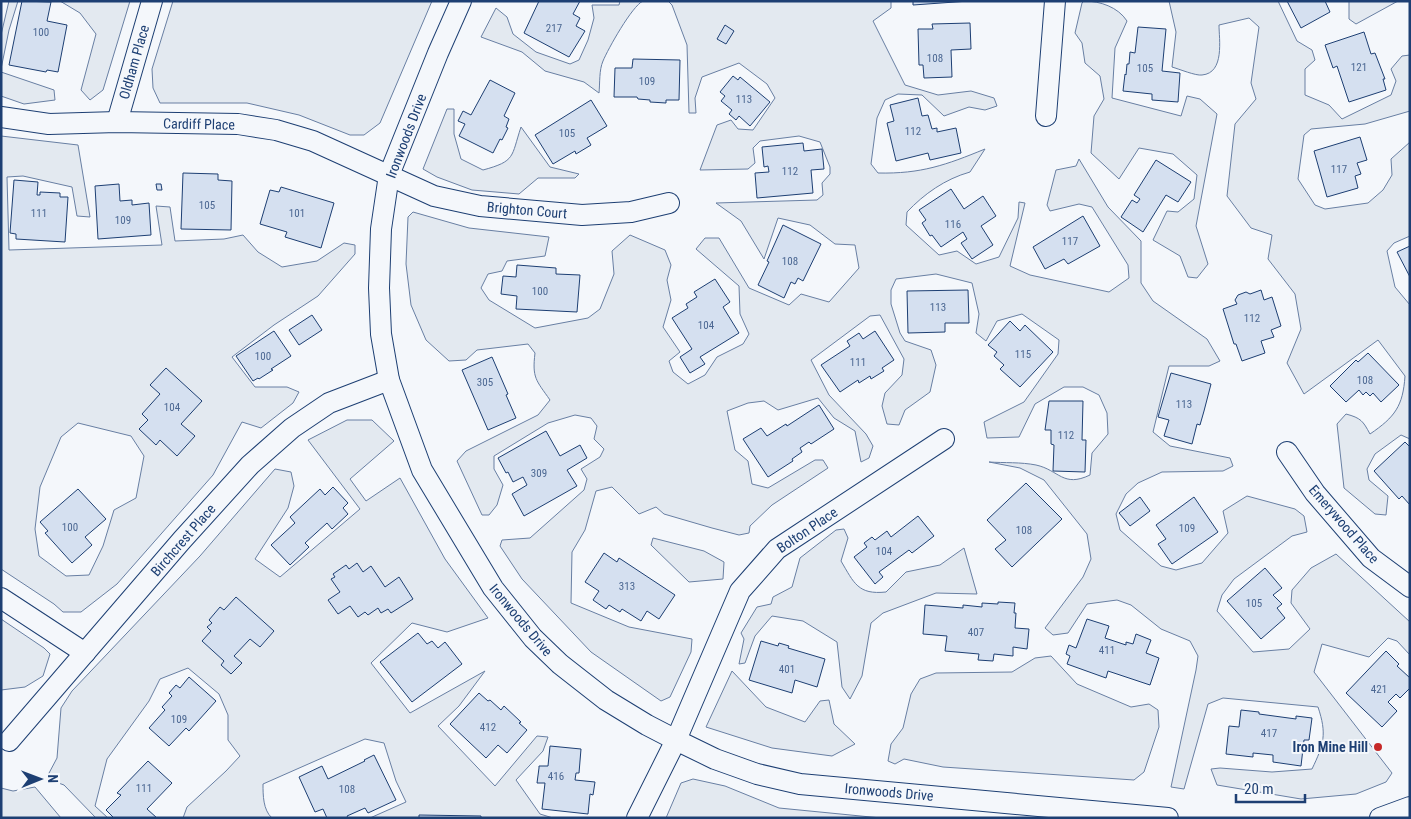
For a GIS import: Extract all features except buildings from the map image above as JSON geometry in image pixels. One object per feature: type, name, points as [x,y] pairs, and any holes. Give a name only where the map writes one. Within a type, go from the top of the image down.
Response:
[{"type":"street","name":"Oldham Place","points":[[117,122],[152,1]]},
{"type":"street","name":"Ironwoods Drive","points":[[461,1],[389,175],[381,229],[379,288],[381,334],[389,380],[422,470],[493,588],[533,638],[560,664],[606,700],[646,725],[715,759],[748,771],[800,784],[1076,813],[1168,818]]},
{"type":"street","points":[[1046,116],[1055,1]]},
{"type":"street","name":"Cardiff Place","points":[[1,117],[49,124],[117,122],[238,124],[276,130],[313,140],[389,175]]},
{"type":"street","name":"Brighton Court","points":[[389,175],[434,196],[489,207],[582,215],[631,212],[669,203]]},
{"type":"street","name":"Birchcrest Place","points":[[9,741],[244,472],[285,434],[329,403],[389,380]]},
{"type":"street","name":"Bolton Place","points":[[637,818],[676,740],[740,591],[777,548],[944,440]]},
{"type":"street","name":"Emerywood Place","points":[[1287,452],[1315,493],[1371,558],[1410,587]]},
{"type":"street","points":[[1,598],[85,653]]},
{"type":"street","points":[[1380,818],[1410,806]]},
{"type":"shaded area","points":[[9,1],[18,1],[9,30],[1,69],[1,35]]},
{"type":"shaded area","points":[[60,1],[130,1],[103,90],[90,100],[81,90],[96,34],[80,13]]},
{"type":"shaded area","points":[[173,1],[432,1],[380,123],[364,135],[350,135],[299,115],[247,103],[160,103],[153,88],[152,69]]},
{"type":"shaded area","points":[[620,1],[643,1],[627,19],[603,61],[599,93],[584,82],[545,71],[522,52],[481,37],[496,8],[507,17],[513,34],[536,52],[570,64],[579,60],[588,40],[594,18],[592,5],[619,5]]},
{"type":"shaded area","points":[[668,1],[891,1],[891,8],[873,21],[905,85],[938,95],[971,91],[994,98],[997,106],[985,110],[969,107],[944,116],[922,95],[898,94],[885,100],[877,118],[871,164],[878,173],[920,170],[958,160],[985,149],[970,172],[936,188],[907,212],[906,225],[939,255],[957,251],[976,264],[999,257],[1018,218],[1019,202],[1025,203],[1010,266],[1030,275],[1109,292],[1129,278],[1128,265],[1092,207],[1079,204],[1050,211],[1047,205],[1056,170],[1076,166],[1079,159],[1108,207],[1141,241],[1141,283],[1153,301],[1207,339],[1220,361],[1209,366],[1169,366],[1153,432],[1170,446],[1230,458],[1233,466],[1223,471],[1162,472],[1138,483],[1126,494],[1116,514],[1120,530],[1161,566],[1176,570],[1202,563],[1228,533],[1223,511],[1247,496],[1295,509],[1304,516],[1307,532],[1292,536],[1234,579],[1222,595],[1217,611],[1253,652],[1289,649],[1310,629],[1291,603],[1292,590],[1311,568],[1336,554],[1410,622],[1410,655],[1397,641],[1388,638],[1369,657],[1322,644],[1314,672],[1392,773],[1386,782],[1356,794],[1301,799],[1217,785],[1211,769],[1272,772],[1312,769],[1323,739],[1323,725],[1318,707],[1223,698],[1208,704],[1184,789],[1171,787],[1198,656],[1190,641],[1161,629],[1131,605],[1117,600],[1087,604],[1068,633],[1053,635],[1045,628],[1083,577],[1091,559],[1087,534],[1044,480],[1020,468],[989,462],[1036,465],[1073,480],[1090,475],[1092,453],[1108,434],[1107,413],[1099,395],[1083,387],[1064,387],[1035,404],[1019,437],[987,438],[984,422],[1024,402],[1058,354],[1059,340],[1022,314],[997,321],[986,341],[976,333],[979,314],[972,283],[936,274],[896,279],[891,290],[891,304],[900,333],[905,341],[931,350],[936,365],[930,392],[905,410],[899,425],[887,424],[882,406],[885,393],[902,375],[904,359],[880,315],[870,316],[811,360],[829,395],[866,434],[873,446],[869,458],[861,462],[855,431],[834,418],[818,398],[778,410],[764,401],[748,403],[727,411],[735,450],[748,461],[752,484],[768,488],[815,460],[823,460],[828,468],[772,505],[750,526],[749,533],[739,535],[712,528],[664,514],[656,507],[639,514],[612,487],[596,491],[585,530],[572,552],[571,603],[629,627],[692,639],[691,652],[670,697],[661,701],[591,652],[522,579],[500,546],[502,540],[530,538],[584,490],[587,479],[581,469],[600,457],[604,449],[594,439],[597,426],[591,418],[575,415],[548,423],[494,456],[494,469],[503,485],[497,505],[489,515],[482,515],[457,461],[466,451],[538,415],[550,400],[536,378],[534,368],[535,353],[528,344],[477,350],[466,360],[449,361],[426,340],[411,305],[406,264],[408,217],[413,212],[469,228],[549,237],[545,256],[507,261],[502,271],[488,274],[481,288],[489,300],[535,328],[588,318],[600,309],[614,274],[612,251],[630,235],[665,250],[671,265],[667,280],[671,300],[663,327],[680,352],[669,361],[673,372],[688,384],[705,375],[717,357],[743,344],[749,334],[740,314],[739,286],[696,249],[705,238],[719,238],[749,288],[789,305],[801,294],[829,302],[859,268],[855,245],[835,244],[810,225],[778,218],[764,259],[741,221],[716,203],[817,200],[823,195],[822,183],[830,174],[830,167],[820,142],[799,136],[760,141],[753,148],[755,163],[748,169],[700,170],[717,125],[731,120],[738,129],[753,130],[775,98],[767,84],[739,63],[702,77],[695,98],[696,113],[689,113],[687,45],[672,5]]},
{"type":"shaded area","points":[[1084,1],[1108,6],[1119,12],[1127,21],[1115,48],[1112,98],[1181,116],[1187,96],[1200,99],[1217,114],[1196,226],[1208,264],[1197,278],[1188,277],[1180,256],[1153,240],[1167,211],[1178,212],[1194,199],[1197,175],[1173,154],[1139,148],[1119,179],[1091,153],[1094,116],[1104,99],[1100,76],[1085,63],[1082,43],[1075,33]]},
{"type":"shaded area","points":[[1169,1],[1278,1],[1297,41],[1312,50],[1315,60],[1305,69],[1305,95],[1329,105],[1342,119],[1391,95],[1396,81],[1391,69],[1402,56],[1410,55],[1410,111],[1365,124],[1311,129],[1304,135],[1298,179],[1315,205],[1325,209],[1368,203],[1383,190],[1392,175],[1391,159],[1410,142],[1410,236],[1394,243],[1387,251],[1395,287],[1410,305],[1410,439],[1401,435],[1375,454],[1367,469],[1369,480],[1388,496],[1386,515],[1375,514],[1344,488],[1337,424],[1346,414],[1351,415],[1361,421],[1370,434],[1386,422],[1396,410],[1400,403],[1405,376],[1378,340],[1304,394],[1287,363],[1301,329],[1295,294],[1268,259],[1272,235],[1251,228],[1227,196],[1235,124],[1256,99],[1251,83],[1259,27],[1249,18],[1219,25],[1220,46],[1214,68],[1209,73],[1202,75],[1192,73],[1172,67],[1176,32]]},
{"type":"shaded area","points":[[1349,1],[1398,1],[1356,24],[1349,19]]},
{"type":"shaded area","points":[[1,72],[54,90],[55,100],[24,104],[1,96]]},
{"type":"shaded area","points":[[447,109],[454,109],[454,134],[461,159],[483,170],[501,164],[511,156],[521,127],[550,167],[579,174],[575,178],[538,178],[519,194],[472,190],[437,177],[423,169]]},
{"type":"shaded area","points":[[1,136],[78,145],[90,217],[77,216],[72,187],[23,176],[7,177],[9,250],[162,245],[156,206],[170,207],[175,241],[224,239],[243,235],[258,252],[282,267],[317,261],[344,243],[355,245],[355,254],[318,296],[274,325],[232,357],[255,387],[287,387],[299,392],[293,403],[261,428],[242,422],[213,475],[117,584],[81,612],[63,612],[1,569]],"holes":[[[78,423],[131,436],[144,456],[136,498],[114,510],[103,546],[89,575],[66,576],[39,556],[35,529],[40,487],[61,437]]]},
{"type":"shaded area","points":[[347,420],[372,420],[394,441],[350,479],[366,501],[400,478],[445,559],[488,618],[447,632],[412,623],[371,663],[410,713],[485,671],[459,706],[438,726],[495,786],[537,736],[548,737],[543,751],[516,780],[540,814],[553,818],[370,818],[406,802],[396,781],[384,743],[365,739],[263,784],[265,807],[272,818],[183,818],[187,807],[240,756],[228,740],[228,715],[219,694],[188,668],[160,679],[149,701],[107,759],[95,806],[108,818],[96,818],[64,785],[53,781],[48,775],[57,758],[61,708],[72,691],[200,556],[275,469],[291,472],[294,486],[288,508],[255,559],[280,577],[360,509],[308,440]]},
{"type":"shaded area","points":[[844,529],[848,538],[841,561],[858,586],[869,592],[886,592],[906,572],[940,565],[964,548],[977,594],[936,593],[883,613],[871,623],[862,676],[850,699],[842,687],[837,642],[803,621],[772,616],[755,636],[745,663],[739,664],[744,639],[741,633],[757,607],[771,604],[773,597],[792,587],[800,558],[836,530]]},
{"type":"shaded area","points":[[653,538],[704,551],[724,562],[723,579],[689,582],[651,545]]},
{"type":"shaded area","points":[[1,619],[50,654],[43,676],[25,687],[1,690]]},
{"type":"shaded area","points":[[1051,656],[1077,684],[1131,707],[1149,704],[1158,710],[1159,727],[1144,772],[1134,780],[943,767],[904,759],[895,764],[888,761],[891,744],[903,728],[911,694],[920,679],[936,673],[1012,672],[1035,658]]},
{"type":"shaded area","points":[[732,671],[766,707],[805,722],[820,701],[829,700],[834,724],[855,744],[832,756],[772,748],[706,727]]},
{"type":"shaded area","points":[[693,779],[725,786],[779,808],[881,818],[666,818],[681,783]]},
{"type":"shaded area","points":[[35,787],[61,818],[1,818],[1,788],[13,791]]},
{"type":"place","name":"Iron Mine Hill","points":[[1378,747]]}]
